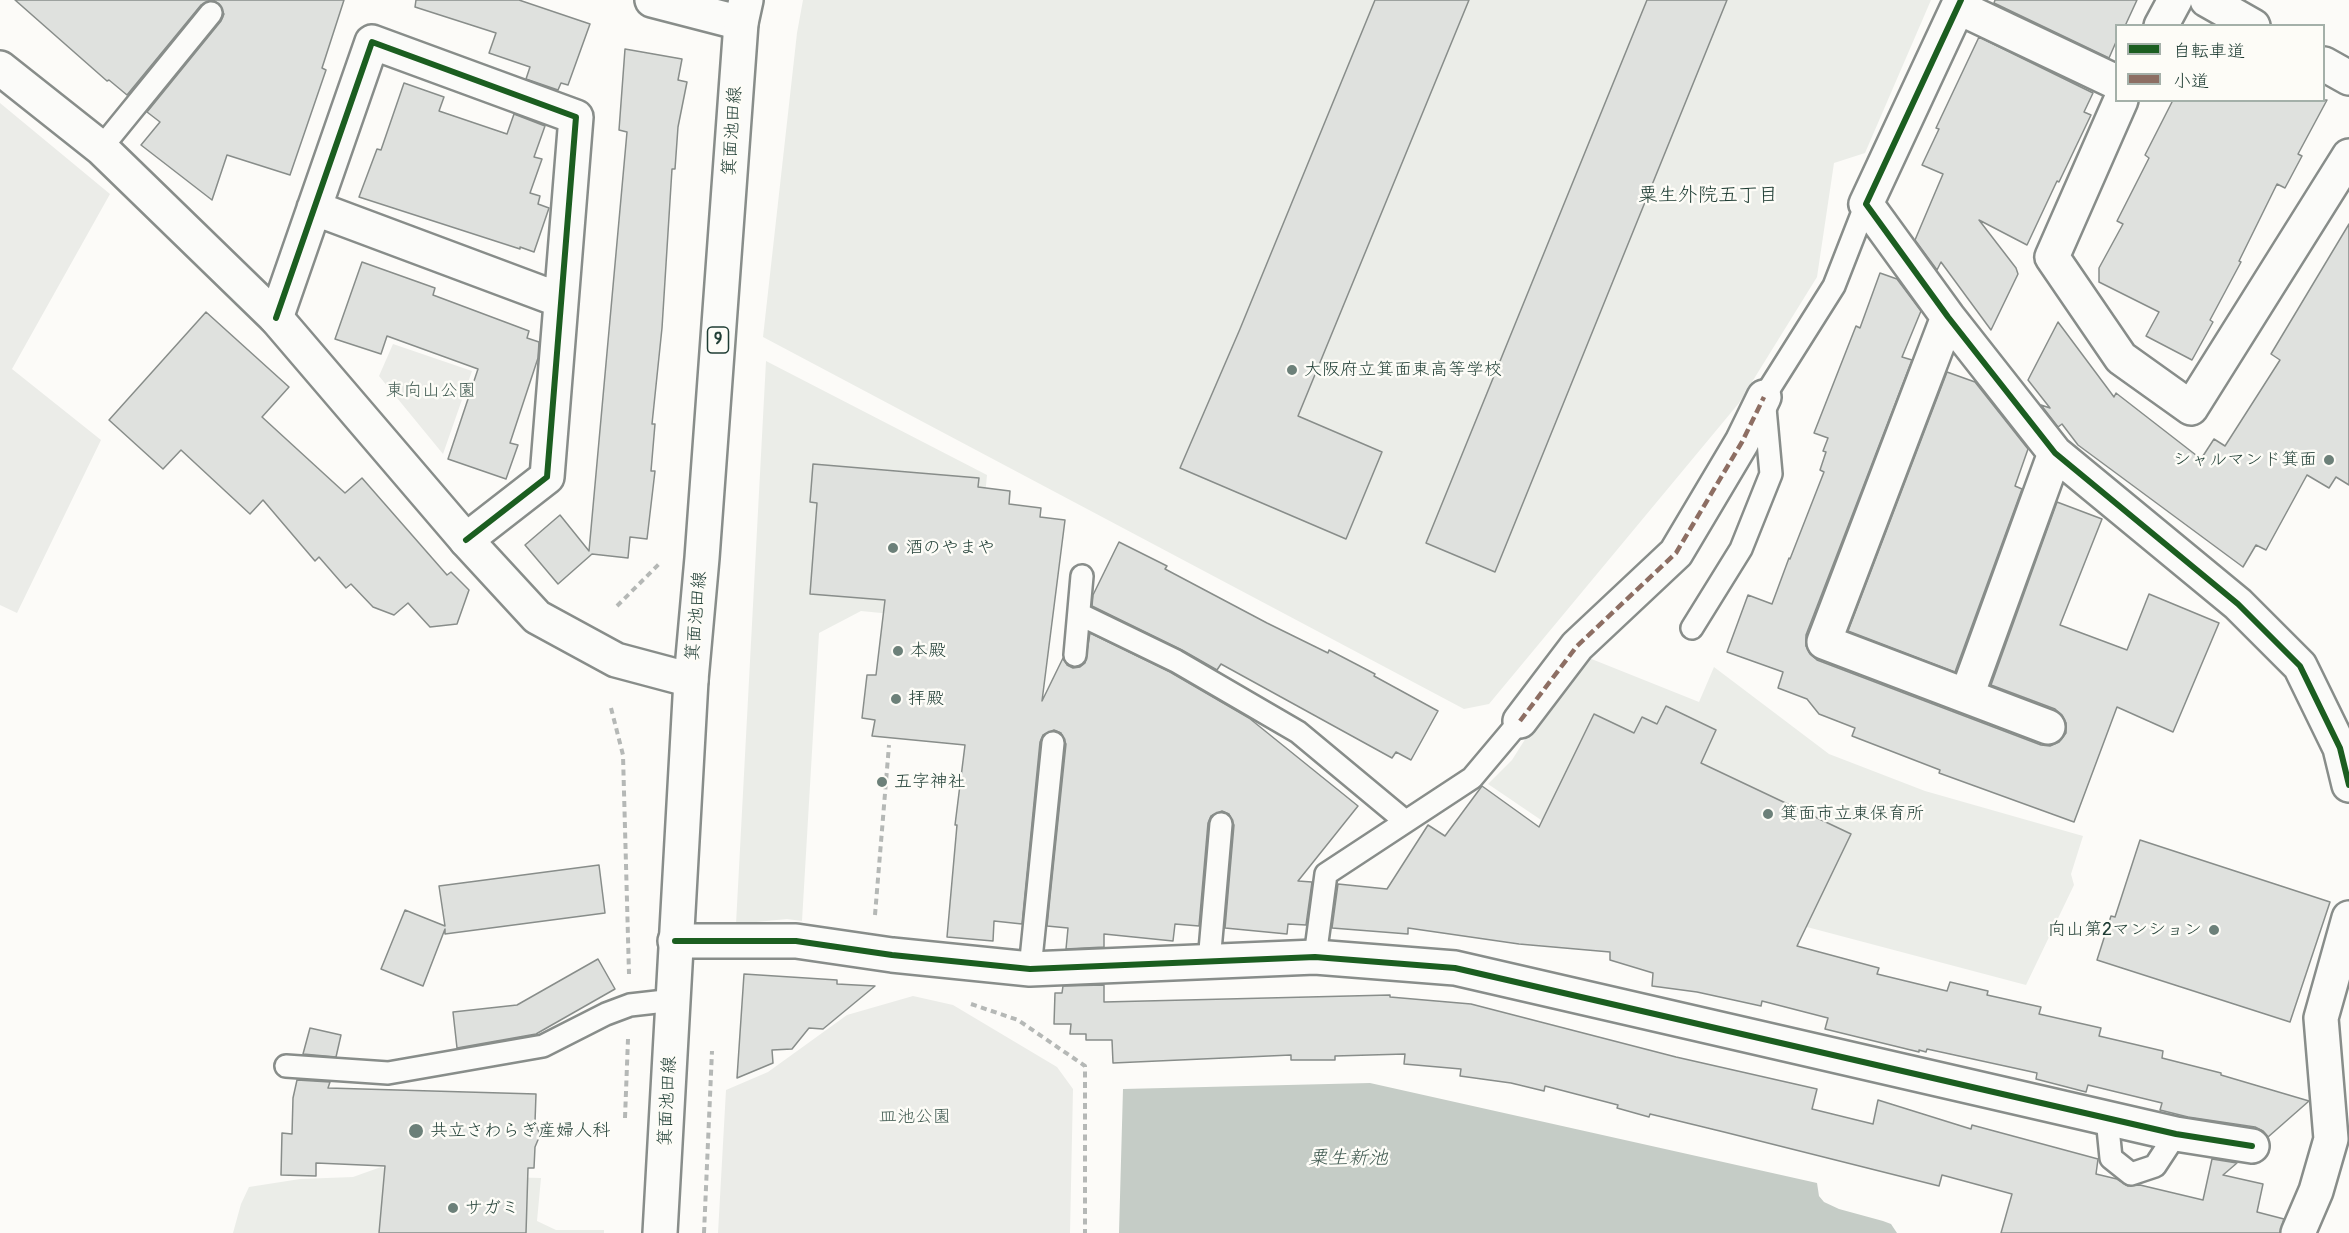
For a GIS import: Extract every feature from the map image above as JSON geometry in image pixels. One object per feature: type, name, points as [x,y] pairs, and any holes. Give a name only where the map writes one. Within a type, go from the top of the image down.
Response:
[{"type":"street","points":[[652,0],[744,11]]},
{"type":"street","points":[[2162,24],[2175,0]]},
{"type":"street","points":[[2207,0],[2249,24]]},
{"type":"street","points":[[2115,81],[1959,3],[1866,204],[1948,317],[2055,453],[2238,604],[2300,666],[2340,748],[2349,784]]},
{"type":"street","name":"箕面池田線","points":[[660,1233],[691,680],[744,11]]},
{"type":"street","points":[[276,318],[372,42],[576,117],[547,477],[466,540]]},
{"type":"street","points":[[2325,65],[2349,78]]},
{"type":"street","points":[[0,68],[100,148],[276,318],[466,540],[537,617],[616,660],[691,680]]},
{"type":"street","points":[[2120,102],[2052,257],[2121,358],[2191,408],[2349,156]]},
{"type":"street","points":[[314,208],[560,300]]},
{"type":"street","points":[[1948,317],[1824,642],[2048,727]]},
{"type":"street","points":[[1520,721],[1577,646],[1676,553],[1742,442],[1764,397]]},
{"type":"street","points":[[1967,695],[2055,453]]},
{"type":"street","points":[[2298,1233],[2316,1191],[2331,1139],[2321,1018],[2349,918]]},
{"type":"street","points":[[675,941],[796,941],[892,955],[1030,969],[1315,957],[1455,968],[2176,1134],[2252,1146]]},
{"type":"lane","points":[[100,148],[211,13]]},
{"type":"lane","points":[[1692,628],[1741,549],[1771,474],[1764,397],[1834,286],[1866,204]]},
{"type":"lane","points":[[1075,655],[1082,576]]},
{"type":"lane","points":[[1079,614],[1176,661],[1298,732],[1405,821]]},
{"type":"lane","points":[[1315,957],[1326,874],[1472,778],[1520,721]]},
{"type":"lane","points":[[1030,969],[1053,743]]},
{"type":"lane","points":[[1209,962],[1221,824]]},
{"type":"lane","points":[[286,1065],[388,1073],[410,1070],[543,1046],[606,1014],[630,1005],[674,1000]]},
{"type":"lane","points":[[2107,1118],[2111,1158],[2131,1174],[2155,1166],[2176,1134]]},
{"type":"path","points":[[617,606],[668,556]]},
{"type":"path","points":[[611,708],[623,755],[630,1005],[625,1119]]},
{"type":"path","points":[[876,904],[889,745]]},
{"type":"path","points":[[968,1002],[1018,1020],[1085,1066],[1085,1233]]},
{"type":"shaded area","name":"大阪府立箕面東高等学校","points":[[803,0],[1931,0],[1865,153],[1834,163],[1817,277],[1739,403],[1489,704],[1464,709],[763,337],[797,33]]},
{"type":"shaded area","points":[[766,361],[987,475],[971,644],[942,619],[861,611],[819,633],[802,921],[787,919],[736,924]]},
{"type":"shaded area","name":"箕面市立東保育所","points":[[1589,658],[1699,702],[1714,667],[1829,754],[1925,791],[2083,836],[2071,874],[2074,885],[2026,985],[1788,922],[1569,839],[1488,784],[1512,760],[1548,703]]},
{"type":"shaded area","points":[[381,1167],[396,1172],[429,1175],[541,1178],[537,1221],[556,1230],[604,1230],[604,1233],[233,1233],[241,1204],[249,1187],[300,1179],[353,1177]]},
{"type":"green space","points":[[0,103],[110,194],[12,369],[101,440],[17,613],[0,605]]},
{"type":"green space","name":"東向山公園","points":[[393,344],[472,371],[443,454],[379,376]]},
{"type":"green space","name":"皿池公園","points":[[913,996],[953,1005],[1057,1067],[1073,1089],[1070,1233],[718,1233],[726,1090],[768,1072],[847,1015]]},
{"type":"water","name":"粟生新池","points":[[1370,1083],[1817,1183],[1819,1196],[1824,1202],[1839,1209],[1891,1224],[1897,1233],[1119,1233],[1123,1089]]},
{"type":"building","points":[[15,0],[212,0],[201,5],[127,95],[109,80],[107,81]]},
{"type":"building","points":[[212,0],[344,0],[322,68],[326,70],[290,175],[227,155],[212,200],[141,145],[160,122],[147,112],[221,21],[224,14],[219,4]]},
{"type":"building","points":[[416,0],[519,0],[590,24],[568,85],[561,83],[558,90],[526,79],[530,67],[489,53],[496,33],[415,7]]},
{"type":"building","points":[[1375,0],[1469,0],[1298,416],[1382,452],[1346,539],[1180,468],[1240,329]]},
{"type":"building","points":[[1647,0],[1727,0],[1495,572],[1426,543]]},
{"type":"building","points":[[1995,0],[2137,0],[2126,24],[2115,24],[2115,44],[2109,58],[1994,3]]},
{"type":"building","points":[[1979,37],[2093,93],[2084,112],[2091,115],[2027,245],[1979,220],[2016,268],[2018,274],[1991,330],[1941,262],[1937,270],[1915,240],[1943,174],[1922,165],[1939,129],[1936,128]]},
{"type":"building","points":[[625,49],[682,59],[678,80],[687,82],[678,127],[675,169],[672,169],[662,328],[652,424],[655,424],[651,471],[655,471],[647,539],[630,537],[628,558],[592,554],[558,584],[525,545],[560,515],[589,551],[627,132],[619,130]]},
{"type":"building","points":[[404,83],[444,97],[439,111],[507,134],[514,114],[545,126],[534,157],[542,159],[530,193],[540,196],[538,204],[549,208],[534,252],[359,197],[377,149],[381,150]]},
{"type":"building","points":[[2327,100],[2298,154],[2302,156],[2285,188],[2277,184],[2239,261],[2241,262],[2210,320],[2213,322],[2192,360],[2146,336],[2159,312],[2099,282],[2099,268],[2123,224],[2117,221],[2149,158],[2145,155],[2172,102],[2325,102]]},
{"type":"building","points":[[2349,224],[2349,485],[2336,477],[2329,488],[2307,475],[2266,550],[2256,545],[2243,567],[2078,445],[2062,424],[2058,427],[2041,405],[2050,408],[2028,380],[2058,322],[2114,397],[2116,393],[2201,459],[2214,439],[2225,446],[2280,360],[2271,354]]},
{"type":"building","points":[[362,262],[435,288],[433,295],[529,331],[527,338],[539,342],[538,358],[510,443],[518,445],[506,479],[448,459],[478,369],[387,336],[381,354],[335,339]]},
{"type":"building","points":[[1880,273],[1897,279],[1921,311],[1902,357],[1912,360],[1806,635],[1806,646],[1810,654],[1817,660],[2041,745],[2050,746],[2059,742],[2066,733],[2066,723],[2055,709],[1991,685],[2057,502],[2102,519],[2060,625],[2127,650],[2149,594],[2219,623],[2173,732],[2117,707],[2074,822],[1939,773],[1940,770],[1852,736],[1855,728],[1819,714],[1807,699],[1778,688],[1783,672],[1727,652],[1748,595],[1772,604],[1824,472],[1820,470],[1828,438],[1814,433],[1856,326],[1860,328]]},
{"type":"building","points":[[206,312],[289,387],[262,417],[345,493],[362,478],[447,575],[451,572],[469,590],[457,624],[430,627],[408,603],[394,615],[373,607],[351,584],[346,588],[319,557],[315,561],[263,500],[250,514],[181,450],[163,469],[109,420]]},
{"type":"building","points":[[1947,372],[1975,382],[2028,449],[2015,486],[2022,489],[1955,672],[1848,631]]},
{"type":"building","points":[[813,464],[979,478],[978,487],[1010,491],[1009,504],[1041,508],[1040,517],[1065,520],[1042,701],[1063,658],[1067,665],[1073,668],[1085,663],[1090,633],[1170,672],[1249,718],[1358,806],[1298,881],[1312,882],[1306,925],[1288,924],[1287,934],[1225,928],[1234,825],[1229,814],[1222,811],[1211,816],[1208,823],[1199,926],[1175,924],[1173,941],[1104,934],[1104,947],[1066,949],[1068,928],[1047,926],[1066,744],[1061,733],[1054,730],[1043,735],[1040,742],[1022,924],[994,921],[993,941],[947,937],[957,825],[955,825],[965,745],[872,736],[875,720],[862,718],[867,675],[876,675],[885,600],[810,594],[817,503],[810,502]]},
{"type":"building","points":[[1119,542],[1167,566],[1165,569],[1267,623],[1328,653],[1329,650],[1375,674],[1374,676],[1438,711],[1411,760],[1396,752],[1392,758],[1221,664],[1217,670],[1182,650],[1092,606],[1093,595]]},
{"type":"building","points":[[1666,706],[1716,730],[1701,763],[1851,834],[1797,946],[1879,968],[1877,974],[1947,991],[1950,982],[1988,991],[1987,995],[2041,1007],[2039,1014],[2101,1028],[2099,1036],[2163,1051],[2162,1058],[2221,1073],[2221,1075],[2309,1101],[2268,1137],[2255,1127],[2188,1117],[2160,1110],[2162,1103],[2088,1085],[2086,1092],[2036,1079],[2037,1073],[1927,1049],[1926,1052],[1919,1050],[1919,1052],[1825,1029],[1828,1018],[1762,1001],[1761,1006],[1697,992],[1652,986],[1653,973],[1610,960],[1610,952],[1519,944],[1408,928],[1408,934],[1332,928],[1338,884],[1387,889],[1428,825],[1445,836],[1482,786],[1539,827],[1594,714],[1634,733],[1642,717],[1657,724]]},
{"type":"building","name":"向山第2マンション","points":[[2140,840],[2330,902],[2290,1022],[2097,960],[2111,916],[2115,917]]},
{"type":"building","points":[[599,865],[605,913],[445,934],[445,929],[423,986],[381,969],[405,910],[445,926],[439,886]]},
{"type":"building","points":[[598,959],[615,989],[536,1034],[457,1048],[453,1012],[517,1005]]},
{"type":"building","points":[[744,974],[837,980],[837,984],[875,986],[823,1029],[809,1028],[792,1049],[772,1050],[773,1063],[737,1078]]},
{"type":"building","points":[[1104,985],[1104,1002],[1390,995],[1390,997],[1471,1004],[1676,1057],[1817,1089],[1812,1109],[1873,1124],[1878,1100],[1971,1129],[1972,1125],[2098,1159],[2096,1174],[2117,1179],[2128,1186],[2140,1185],[2203,1200],[2212,1159],[2237,1163],[2223,1175],[2263,1184],[2257,1212],[2284,1219],[2280,1233],[2001,1233],[2012,1194],[1942,1175],[1939,1186],[1650,1114],[1649,1117],[1617,1108],[1618,1105],[1545,1086],[1544,1091],[1511,1083],[1460,1076],[1461,1069],[1404,1064],[1405,1054],[1335,1056],[1335,1060],[1291,1060],[1291,1055],[1113,1063],[1112,1040],[1086,1040],[1086,1034],[1070,1034],[1071,1024],[1054,1024],[1055,993],[1062,993],[1063,986]]},
{"type":"building","points":[[310,1028],[341,1035],[336,1057],[303,1054]]},
{"type":"building","name":"共立さわらぎ産婦人科","points":[[297,1080],[330,1082],[328,1088],[536,1094],[535,1122],[540,1135],[535,1147],[534,1168],[528,1168],[526,1233],[379,1233],[385,1166],[316,1163],[316,1176],[281,1175],[282,1133],[292,1134],[293,1098]]},
{"type":"marked path","points":[[1520,721],[1577,646],[1676,553],[1742,442],[1764,397]]},
{"type":"cycle path","points":[[1961,0],[1866,204],[1948,317],[2055,453],[2238,604],[2300,666],[2340,748],[2349,785]]},
{"type":"cycle path","points":[[276,318],[372,42],[576,117],[547,477],[466,540]]},
{"type":"cycle path","points":[[675,941],[796,941],[892,955],[1030,969],[1315,957],[1455,968],[2176,1134],[2252,1146]]},
{"type":"place","name":"大阪府立箕面東高等学校","points":[[1292,370]]},
{"type":"place","name":"シャルマンド箕面","points":[[2329,460]]},
{"type":"place","name":"酒のやまや","points":[[893,548]]},
{"type":"place","name":"本殿","points":[[898,651]]},
{"type":"place","name":"拝殿","points":[[896,699]]},
{"type":"place","name":"五字神社","points":[[882,782]]},
{"type":"place","name":"箕面市立東保育所","points":[[1768,814]]},
{"type":"place","name":"向山第2マンション","points":[[2214,930]]},
{"type":"place","name":"共立さわらぎ産婦人科","points":[[416,1131]]},
{"type":"place","name":"サガミ","points":[[453,1208]]},
{"type":"district","name":"粟生外院五丁目","points":[[1708,196]]}]
